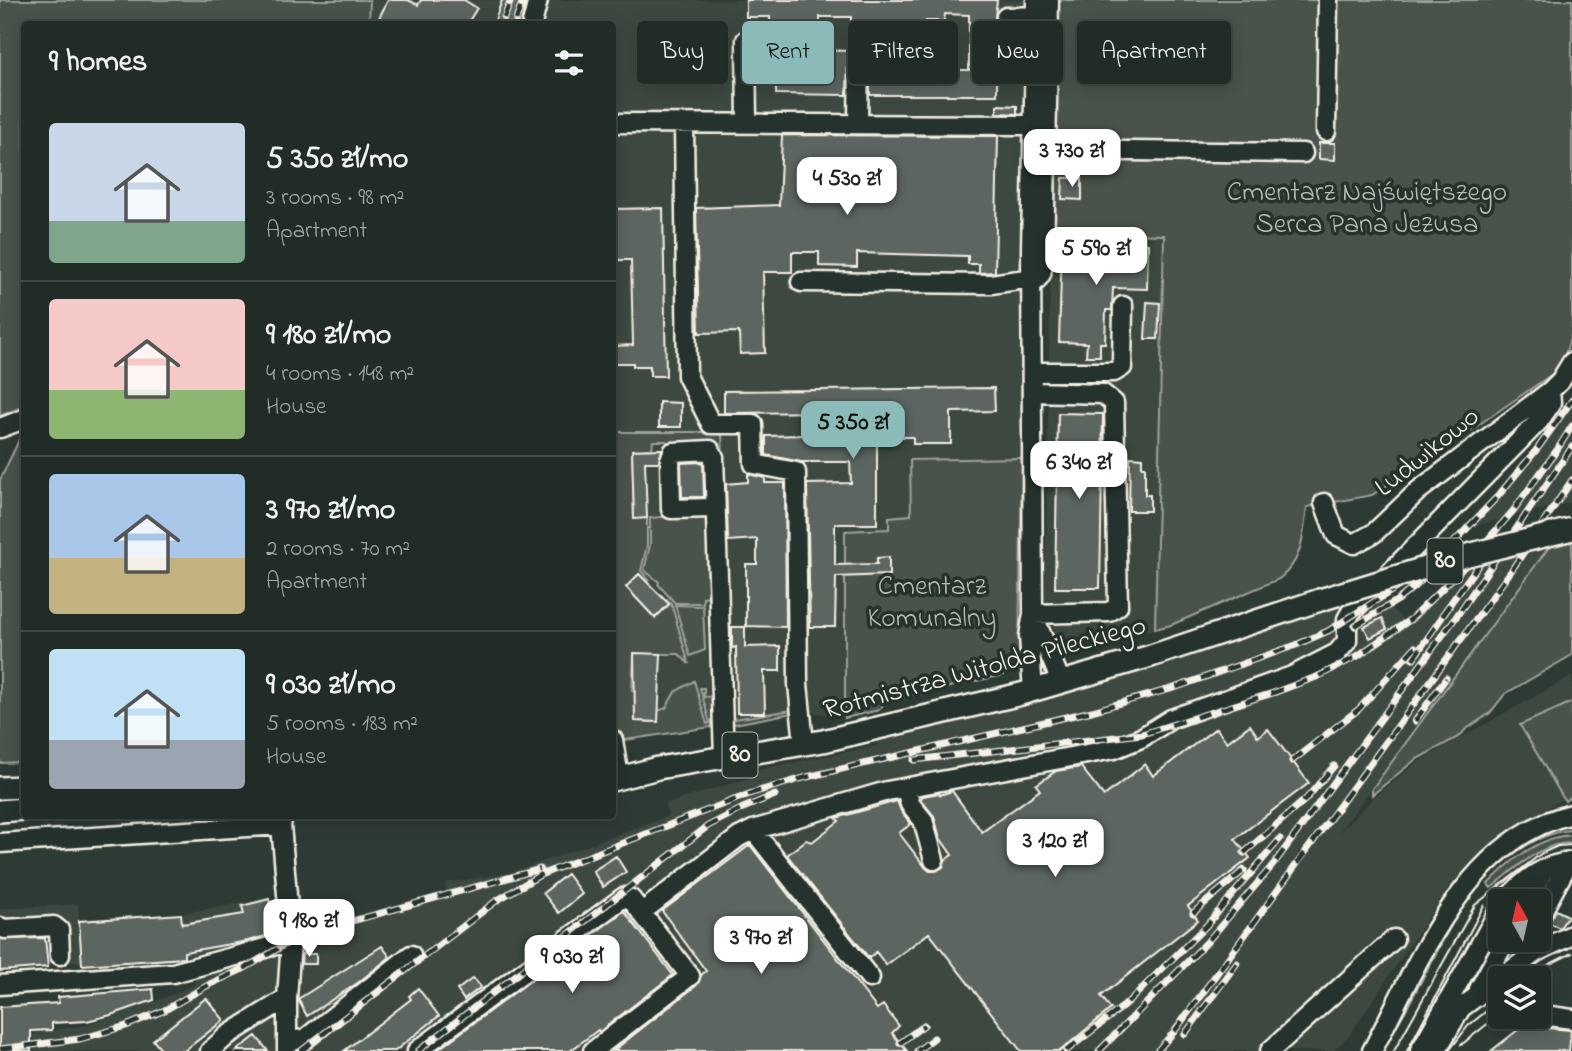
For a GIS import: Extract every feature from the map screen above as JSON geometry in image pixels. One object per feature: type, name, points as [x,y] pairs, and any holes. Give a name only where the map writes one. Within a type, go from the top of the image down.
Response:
[{"type":"main road","name":"Rotmistrza Witolda Pileckiego","points":[[616,770],[658,768],[804,744],[1033,691],[1151,656],[1464,555],[1572,529]]},
{"type":"main road","points":[[0,788],[21,787]]},
{"type":"main road","points":[[0,811],[21,809]]},
{"type":"street","points":[[533,21],[538,0]]},
{"type":"street","points":[[801,282],[991,284],[1032,282],[1041,274],[1044,258],[1049,0]]},
{"type":"street","points":[[1326,131],[1328,0]]},
{"type":"street","points":[[1006,17],[1036,8],[1032,282],[1033,614],[1029,636],[1033,691]]},
{"type":"street","points":[[747,84],[747,123]]},
{"type":"street","points":[[858,124],[859,84]]},
{"type":"street","points":[[616,123],[1033,125]]},
{"type":"street","points":[[684,124],[687,376],[711,424],[753,424],[754,464],[796,472],[798,684],[804,744]]},
{"type":"street","points":[[1045,150],[1303,153]]},
{"type":"street","points":[[1033,372],[1114,372],[1122,367],[1123,306]]},
{"type":"street","name":"Ludwikowo","points":[[1324,503],[1336,535],[1354,544],[1374,533],[1418,491],[1550,391],[1561,380],[1572,362]]},
{"type":"street","points":[[642,912],[739,837],[753,830],[906,788],[1114,749],[1141,738],[1171,719],[1194,709],[1292,676],[1337,653],[1348,640],[1346,630],[1350,612],[1539,421],[1551,403],[1550,391]]},
{"type":"street","points":[[1032,392],[1103,394],[1114,403],[1118,606],[1109,612],[1033,614]]},
{"type":"street","points":[[0,428],[21,420]]},
{"type":"street","points":[[715,508],[724,758]]},
{"type":"street","points":[[1033,614],[1061,682]]},
{"type":"street","points":[[906,788],[910,804],[923,820],[934,860]]},
{"type":"street","points":[[1372,1051],[1444,916],[1466,886],[1482,868],[1513,842],[1567,813]]},
{"type":"street","points":[[0,844],[282,820],[291,941],[287,1046],[304,1039],[411,955]]},
{"type":"street","points":[[753,830],[870,978]]},
{"type":"street","points":[[1516,889],[1545,869],[1570,862]]},
{"type":"street","points":[[1551,896],[1570,862]]},
{"type":"street","points":[[1534,889],[1545,869]]},
{"type":"street","points":[[417,1051],[624,897],[631,899],[642,912],[690,976],[598,1050]]},
{"type":"street","points":[[0,927],[54,926],[58,930],[60,955]]},
{"type":"street","points":[[1420,1051],[1488,931]]},
{"type":"street","points":[[1514,966],[1572,935]]},
{"type":"street","points":[[1270,1051],[1394,939]]},
{"type":"street","points":[[0,985],[173,973],[291,941]]},
{"type":"street","points":[[1475,996],[1499,952]]},
{"type":"street","points":[[1514,966],[1522,952]]},
{"type":"street","points":[[1436,1051],[1461,1008],[1488,986]]},
{"type":"street","points":[[210,1051],[228,1035],[287,998]]},
{"type":"street","points":[[1441,1015],[1461,1008]]},
{"type":"street","points":[[1551,1016],[1572,1019]]},
{"type":"shaded area","points":[[370,0],[1032,0],[1031,21],[972,21],[972,84],[1029,84],[1023,289],[1022,458],[910,460],[911,515],[890,529],[845,531],[845,718],[806,711],[616,739],[616,21],[369,21]]},
{"type":"shaded area","points":[[1051,232],[1164,235],[1155,629],[1101,644],[1066,647],[1052,627],[1053,605],[1045,602]]},
{"type":"shaded area","points":[[1572,400],[1572,502],[1461,529],[1520,468]]},
{"type":"shaded area","points":[[1549,547],[1338,834],[1373,798],[1419,761],[1572,676],[1572,702],[1520,725],[1563,799],[1499,837],[1472,861],[1448,888],[1350,1034],[1333,1051],[0,1051],[19,1036],[87,1025],[195,985],[192,974],[83,988],[81,961],[0,971],[0,909],[78,904],[79,919],[185,913],[269,898],[277,936],[446,891],[445,883],[511,873],[668,816],[665,804],[752,777],[752,771],[877,746],[877,742],[1041,701],[1377,595],[1404,621],[1458,570]]},
{"type":"green space","points":[[0,0],[370,0],[369,21],[21,21],[21,407],[0,416]]},
{"type":"green space","name":"Cmentarz Najświętszego Serca Pana Jezusa","points":[[1044,0],[1572,0],[1572,332],[1561,368],[1372,495],[1307,507],[1303,538],[1297,556],[1279,579],[1171,625],[1155,629],[1164,235],[1039,232],[1042,84],[1063,84],[1063,21],[1044,21]]},
{"type":"green space","points":[[616,432],[722,432],[733,719],[793,710],[793,713],[729,725],[718,457],[665,441],[653,441],[652,449],[632,450],[634,518],[647,518],[647,545],[641,571],[649,580],[639,574],[626,587],[655,618],[669,605],[665,600],[671,603],[689,664],[679,654],[634,654],[632,691],[635,692],[635,721],[658,722],[658,711],[666,708],[675,692],[694,681],[707,724],[710,723],[700,688],[704,688],[704,697],[715,696],[718,726],[616,740]]},
{"type":"green space","points":[[20,438],[21,762],[0,763],[0,480]]},
{"type":"green space","name":"Cmentarz Komunalny","points":[[1022,458],[1019,654],[1003,675],[886,701],[879,710],[845,718],[845,531],[889,529],[889,517],[911,515],[910,460]]},
{"type":"green space","points":[[701,514],[709,517],[711,596],[703,597],[703,603],[675,603],[659,582],[644,570],[650,545],[650,518]]},
{"type":"green space","points":[[1572,542],[1572,655],[1505,694],[1490,713],[1460,736],[1415,760],[1372,795],[1372,789],[1549,547]]},
{"type":"green space","points":[[675,605],[703,606],[705,650],[690,656]]},
{"type":"green space","points":[[1572,702],[1572,796],[1565,801],[1520,725]]},
{"type":"green space","points":[[1572,823],[1572,830],[1554,833],[1521,848],[1537,838]]},
{"type":"green space","points":[[1572,835],[1572,843],[1549,847],[1491,888],[1488,884],[1526,851],[1548,840]]},
{"type":"green space","points":[[1519,850],[1490,874],[1465,903],[1399,1022],[1395,1024],[1428,960],[1463,904],[1484,879]]},
{"type":"building","points":[[388,0],[408,0],[418,5],[421,0],[464,0],[477,8],[469,21],[378,21]]},
{"type":"building","points":[[502,0],[526,0],[522,21],[495,21]]},
{"type":"building","points":[[746,0],[997,0],[996,21],[972,21],[972,84],[997,84],[997,95],[870,95],[870,84],[958,84],[958,70],[969,70],[969,15],[945,14],[944,21],[851,21],[851,17],[820,17],[820,21],[770,21],[770,17],[746,17]]},
{"type":"building","points":[[834,50],[848,51],[847,95],[776,94],[776,84],[834,84]]},
{"type":"building","points":[[997,105],[1017,106],[1017,114],[997,113]]},
{"type":"building","points":[[782,135],[998,136],[995,272],[979,273],[979,264],[968,264],[968,256],[857,253],[857,267],[819,266],[819,252],[792,252],[792,272],[763,272],[765,353],[740,354],[739,332],[699,333],[696,208],[779,205]]},
{"type":"building","points":[[1319,143],[1335,143],[1335,160],[1319,159]]},
{"type":"building","points":[[1063,178],[1082,178],[1082,200],[1062,199]]},
{"type":"building","points":[[663,208],[666,376],[650,376],[650,366],[616,363],[616,346],[633,345],[631,260],[616,260],[616,209]]},
{"type":"building","points":[[1062,242],[1148,244],[1147,289],[1113,288],[1112,310],[1106,310],[1105,343],[1100,343],[1100,356],[1086,356],[1087,343],[1059,342]]},
{"type":"building","points":[[1147,302],[1160,303],[1158,339],[1145,339]]},
{"type":"building","points":[[994,388],[995,411],[951,412],[951,444],[913,444],[913,437],[877,437],[877,524],[835,524],[835,565],[877,564],[877,558],[889,557],[889,575],[836,577],[835,627],[810,627],[807,484],[851,483],[850,462],[801,462],[766,455],[766,436],[844,434],[844,412],[724,413],[724,391]]},
{"type":"building","points":[[659,402],[681,403],[681,427],[659,427]]},
{"type":"building","points":[[1058,413],[1103,414],[1100,588],[1055,588]]},
{"type":"building","points":[[662,449],[659,462],[645,462],[647,518],[634,519],[632,450]]},
{"type":"building","points":[[1130,457],[1142,458],[1142,467],[1145,467],[1145,495],[1150,495],[1150,511],[1129,511]]},
{"type":"building","points":[[703,462],[704,497],[682,497],[681,463]]},
{"type":"building","points":[[748,474],[765,478],[765,483],[785,483],[786,627],[746,626],[746,564],[757,564],[757,539],[728,541],[726,484],[748,482]]},
{"type":"building","points":[[639,574],[669,604],[655,618],[626,587]]},
{"type":"building","points":[[1382,618],[1387,629],[1370,638],[1364,627]]},
{"type":"building","points":[[732,627],[745,627],[745,647],[780,646],[780,671],[764,671],[765,713],[737,713],[736,647],[732,648]]},
{"type":"building","points":[[634,653],[661,654],[658,722],[635,721]]},
{"type":"building","points":[[1250,725],[1258,737],[1268,729],[1309,783],[1235,839],[1250,858],[1188,906],[1198,920],[1101,996],[1111,1009],[1060,1051],[1021,1051],[929,933],[886,965],[876,952],[869,958],[787,855],[806,840],[812,842],[839,821],[836,818],[897,801],[911,824],[899,833],[926,868],[936,871],[943,867],[945,860],[952,855],[940,838],[934,816],[920,799],[923,796],[952,791],[982,832],[1040,790],[1036,785],[1056,771],[1081,767],[1104,796],[1145,764],[1153,776],[1216,728],[1227,742]]},
{"type":"building","points":[[750,845],[877,1009],[883,1005],[899,1026],[892,1033],[907,1051],[613,1051],[697,985],[706,971],[662,911]]},
{"type":"building","points":[[616,856],[626,872],[603,887],[593,871]]},
{"type":"building","points":[[567,874],[582,894],[559,913],[543,893]]},
{"type":"building","points":[[269,899],[276,933],[248,941],[184,952],[184,958],[82,965],[79,921],[181,914],[182,924],[244,914],[242,906]]},
{"type":"building","points":[[1556,910],[1568,916],[1560,928],[1551,924]]},
{"type":"building","points":[[624,911],[673,975],[599,1032],[598,1030],[570,1051],[436,1051]]},
{"type":"building","points":[[45,938],[48,967],[0,971],[0,939]]},
{"type":"building","points":[[382,946],[390,957],[359,982],[307,1016],[298,999]]},
{"type":"building","points":[[302,954],[316,954],[316,964],[301,964]]},
{"type":"building","points":[[473,978],[481,987],[464,1000],[457,990]]},
{"type":"building","points":[[418,988],[439,1016],[395,1051],[344,1051],[411,999],[409,996]]},
{"type":"building","points":[[153,989],[154,1000],[111,1015],[87,1021],[52,1023],[52,1030],[31,1031],[31,1051],[0,1051],[0,1007],[59,1003],[58,997]]},
{"type":"building","points":[[206,998],[224,1020],[184,1051],[162,1051],[153,1040]]},
{"type":"building","points":[[1519,1029],[1571,1030],[1569,1051],[1491,1051]]},
{"type":"building","points":[[256,1036],[268,1051],[236,1051]]},
{"type":"tram line","points":[[1394,1051],[1475,905],[1542,853],[1558,846],[1572,845]]},
{"type":"tram line","points":[[1407,1051],[1484,905]]},
{"type":"tram line","points":[[1546,966],[1572,953]]},
{"type":"tram line","points":[[1449,1051],[1468,1026],[1488,1010]]},
{"type":"tram line","points":[[1461,1045],[1488,1024]]},
{"type":"railway","points":[[504,18],[511,0]]},
{"type":"railway","points":[[516,20],[523,0]]},
{"type":"railway","points":[[301,1051],[496,901],[540,875],[752,793],[807,777],[1092,711],[1174,688],[1328,631],[1418,574],[1457,539],[1538,448],[1572,400]]},
{"type":"railway","points":[[914,760],[1142,734],[1319,676],[1356,657],[1411,619],[1462,569],[1513,511],[1572,426]]},
{"type":"railway","points":[[1099,1051],[1207,942],[1273,865],[1456,617],[1572,447]]},
{"type":"railway","points":[[1157,1051],[1174,1032],[1511,571],[1572,480]]},
{"type":"railway","points":[[1442,615],[1479,564]]},
{"type":"railway","points":[[1355,626],[1398,600],[1421,581]]},
{"type":"railway","points":[[1413,659],[1449,607]]},
{"type":"railway","points":[[1292,761],[1359,709],[1415,647]]},
{"type":"railway","points":[[1415,721],[1446,678]]},
{"type":"railway","points":[[1244,853],[1306,799],[1334,766]]},
{"type":"railway","points":[[418,1051],[708,826],[775,795]]},
{"type":"railway","points":[[1066,1051],[1125,1005],[1206,926],[1280,839]]},
{"type":"railway","points":[[0,1049],[80,1039],[126,1026],[165,1010],[291,941],[327,928],[540,869]]},
{"type":"railway","points":[[1193,913],[1244,870]]},
{"type":"railway","points":[[1185,1034],[1237,963]]},
{"type":"railway","points":[[900,1043],[924,1025]]},
{"type":"railway","points":[[917,1051],[934,1038]]}]
